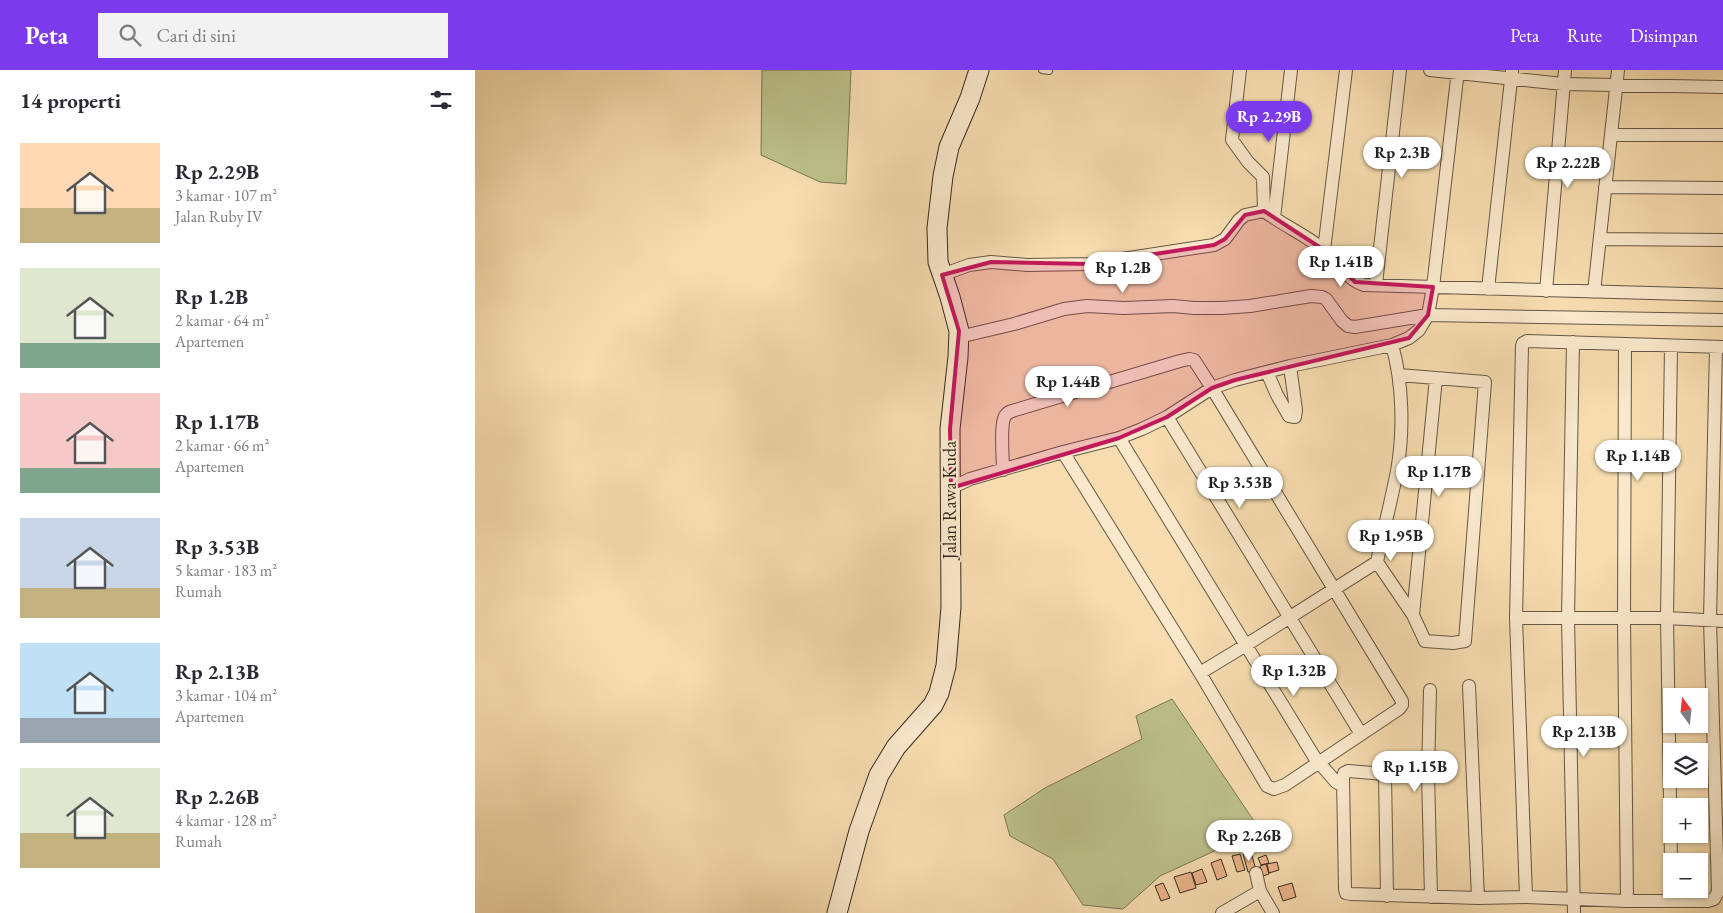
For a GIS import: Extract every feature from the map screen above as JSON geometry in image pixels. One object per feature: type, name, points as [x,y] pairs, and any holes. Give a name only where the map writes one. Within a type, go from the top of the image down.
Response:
[{"type":"street","name":"Jalan Rawa Kuda","points":[[837,913],[859,831],[879,775],[895,747],[933,705],[946,666],[951,607],[950,428],[959,337],[956,316],[938,262],[937,228],[943,176],[949,146],[970,98],[979,70]]},
{"type":"street","points":[[1240,70],[1232,140],[1248,162],[1263,177],[1269,215]]},
{"type":"street","points":[[1269,215],[1291,70]]},
{"type":"street","points":[[1324,250],[1346,70]]},
{"type":"street","points":[[1376,284],[1400,70]]},
{"type":"street","points":[[1430,70],[1512,74],[1563,84],[1723,87]]},
{"type":"street","points":[[1546,291],[1565,70]]},
{"type":"street","points":[[1594,292],[1618,70]]},
{"type":"street","points":[[951,488],[970,479],[1142,430],[1167,417],[1212,388],[1235,380],[1290,366],[1392,345],[1415,334],[1428,316],[1433,287],[1458,71]]},
{"type":"street","points":[[1488,289],[1512,74]]},
{"type":"street","points":[[1611,135],[1723,135]]},
{"type":"street","points":[[1605,187],[1723,188]]},
{"type":"street","points":[[942,275],[969,265],[991,262],[1027,265],[1089,264],[1214,245],[1225,240],[1239,220],[1245,215],[1269,215],[1324,250],[1342,271],[1355,282],[1364,284],[1723,295]]},
{"type":"street","points":[[1600,239],[1723,240]]},
{"type":"street","points":[[959,337],[1014,324],[1064,309],[1087,306],[1222,308],[1250,306],[1311,296],[1322,296],[1342,321],[1348,326],[1355,327],[1428,316],[1500,315],[1723,320]]},
{"type":"street","points":[[1526,897],[1516,618],[1522,346],[1523,342],[1527,341],[1719,347],[1710,620],[1718,892],[1714,899],[1708,901],[1693,898]]},
{"type":"street","points":[[1573,342],[1568,618],[1574,913]]},
{"type":"street","points":[[1625,344],[1623,619],[1627,901]]},
{"type":"street","points":[[1199,672],[1246,645],[1377,562],[1399,455],[1399,375],[1392,345]]},
{"type":"street","points":[[1671,347],[1667,618],[1671,853]]},
{"type":"street","points":[[1003,470],[1004,418],[1012,411],[1186,359],[1194,360],[1402,701],[1399,709],[1285,785],[1274,789],[1267,786],[1063,452]]},
{"type":"street","points":[[1267,372],[1289,416],[1295,417],[1296,410],[1290,366]]},
{"type":"street","points":[[1377,562],[1413,615],[1425,641],[1453,643],[1465,641],[1485,382],[1399,375]]},
{"type":"street","points":[[1413,615],[1436,378]]},
{"type":"street","points":[[1167,417],[1361,734]]},
{"type":"street","points":[[1119,438],[1319,763],[1336,782],[1343,786]]},
{"type":"street","points":[[1516,618],[1723,620]]},
{"type":"street","points":[[1469,686],[1477,898]]},
{"type":"street","points":[[1429,690],[1428,774],[1431,897]]},
{"type":"street","points":[[1428,774],[1385,774],[1348,771],[1344,773],[1346,893],[1387,896],[1526,897],[1627,901],[1663,895]]},
{"type":"street","points":[[1385,774],[1387,896]]},
{"type":"street","points":[[1256,873],[1260,891],[1273,913]]},
{"type":"street","points":[[1222,913],[1260,891]]},
{"type":"highlighted area","points":[[1264,211],[1324,250],[1355,282],[1433,287],[1428,315],[1409,338],[1235,380],[1212,388],[1167,417],[1119,438],[951,488],[950,429],[959,331],[942,275],[991,262],[1089,264],[1214,245],[1225,239],[1245,215]]},
{"type":"green space","points":[[762,70],[851,70],[846,184],[820,182],[761,155]]},
{"type":"green space","points":[[1172,699],[1260,830],[1160,876],[1123,909],[1083,905],[1053,859],[1010,836],[1004,815],[1045,788],[1142,739],[1136,716]]},
{"type":"building","points":[[1251,852],[1256,870],[1248,872],[1243,854]]},
{"type":"building","points":[[1240,854],[1245,870],[1237,872],[1232,856]]},
{"type":"building","points":[[1266,855],[1269,863],[1261,865],[1258,858]]},
{"type":"building","points":[[1221,859],[1227,876],[1217,880],[1211,863]]},
{"type":"building","points":[[1277,862],[1279,870],[1269,873],[1267,864]]},
{"type":"building","points":[[1266,864],[1269,874],[1263,876],[1260,866]]},
{"type":"building","points":[[1202,869],[1207,882],[1196,885],[1192,873]]},
{"type":"building","points":[[1191,872],[1196,888],[1180,893],[1174,877]]},
{"type":"building","points":[[1163,883],[1170,898],[1161,901],[1155,886]]},
{"type":"building","points":[[1292,883],[1296,897],[1283,901],[1278,887]]}]
